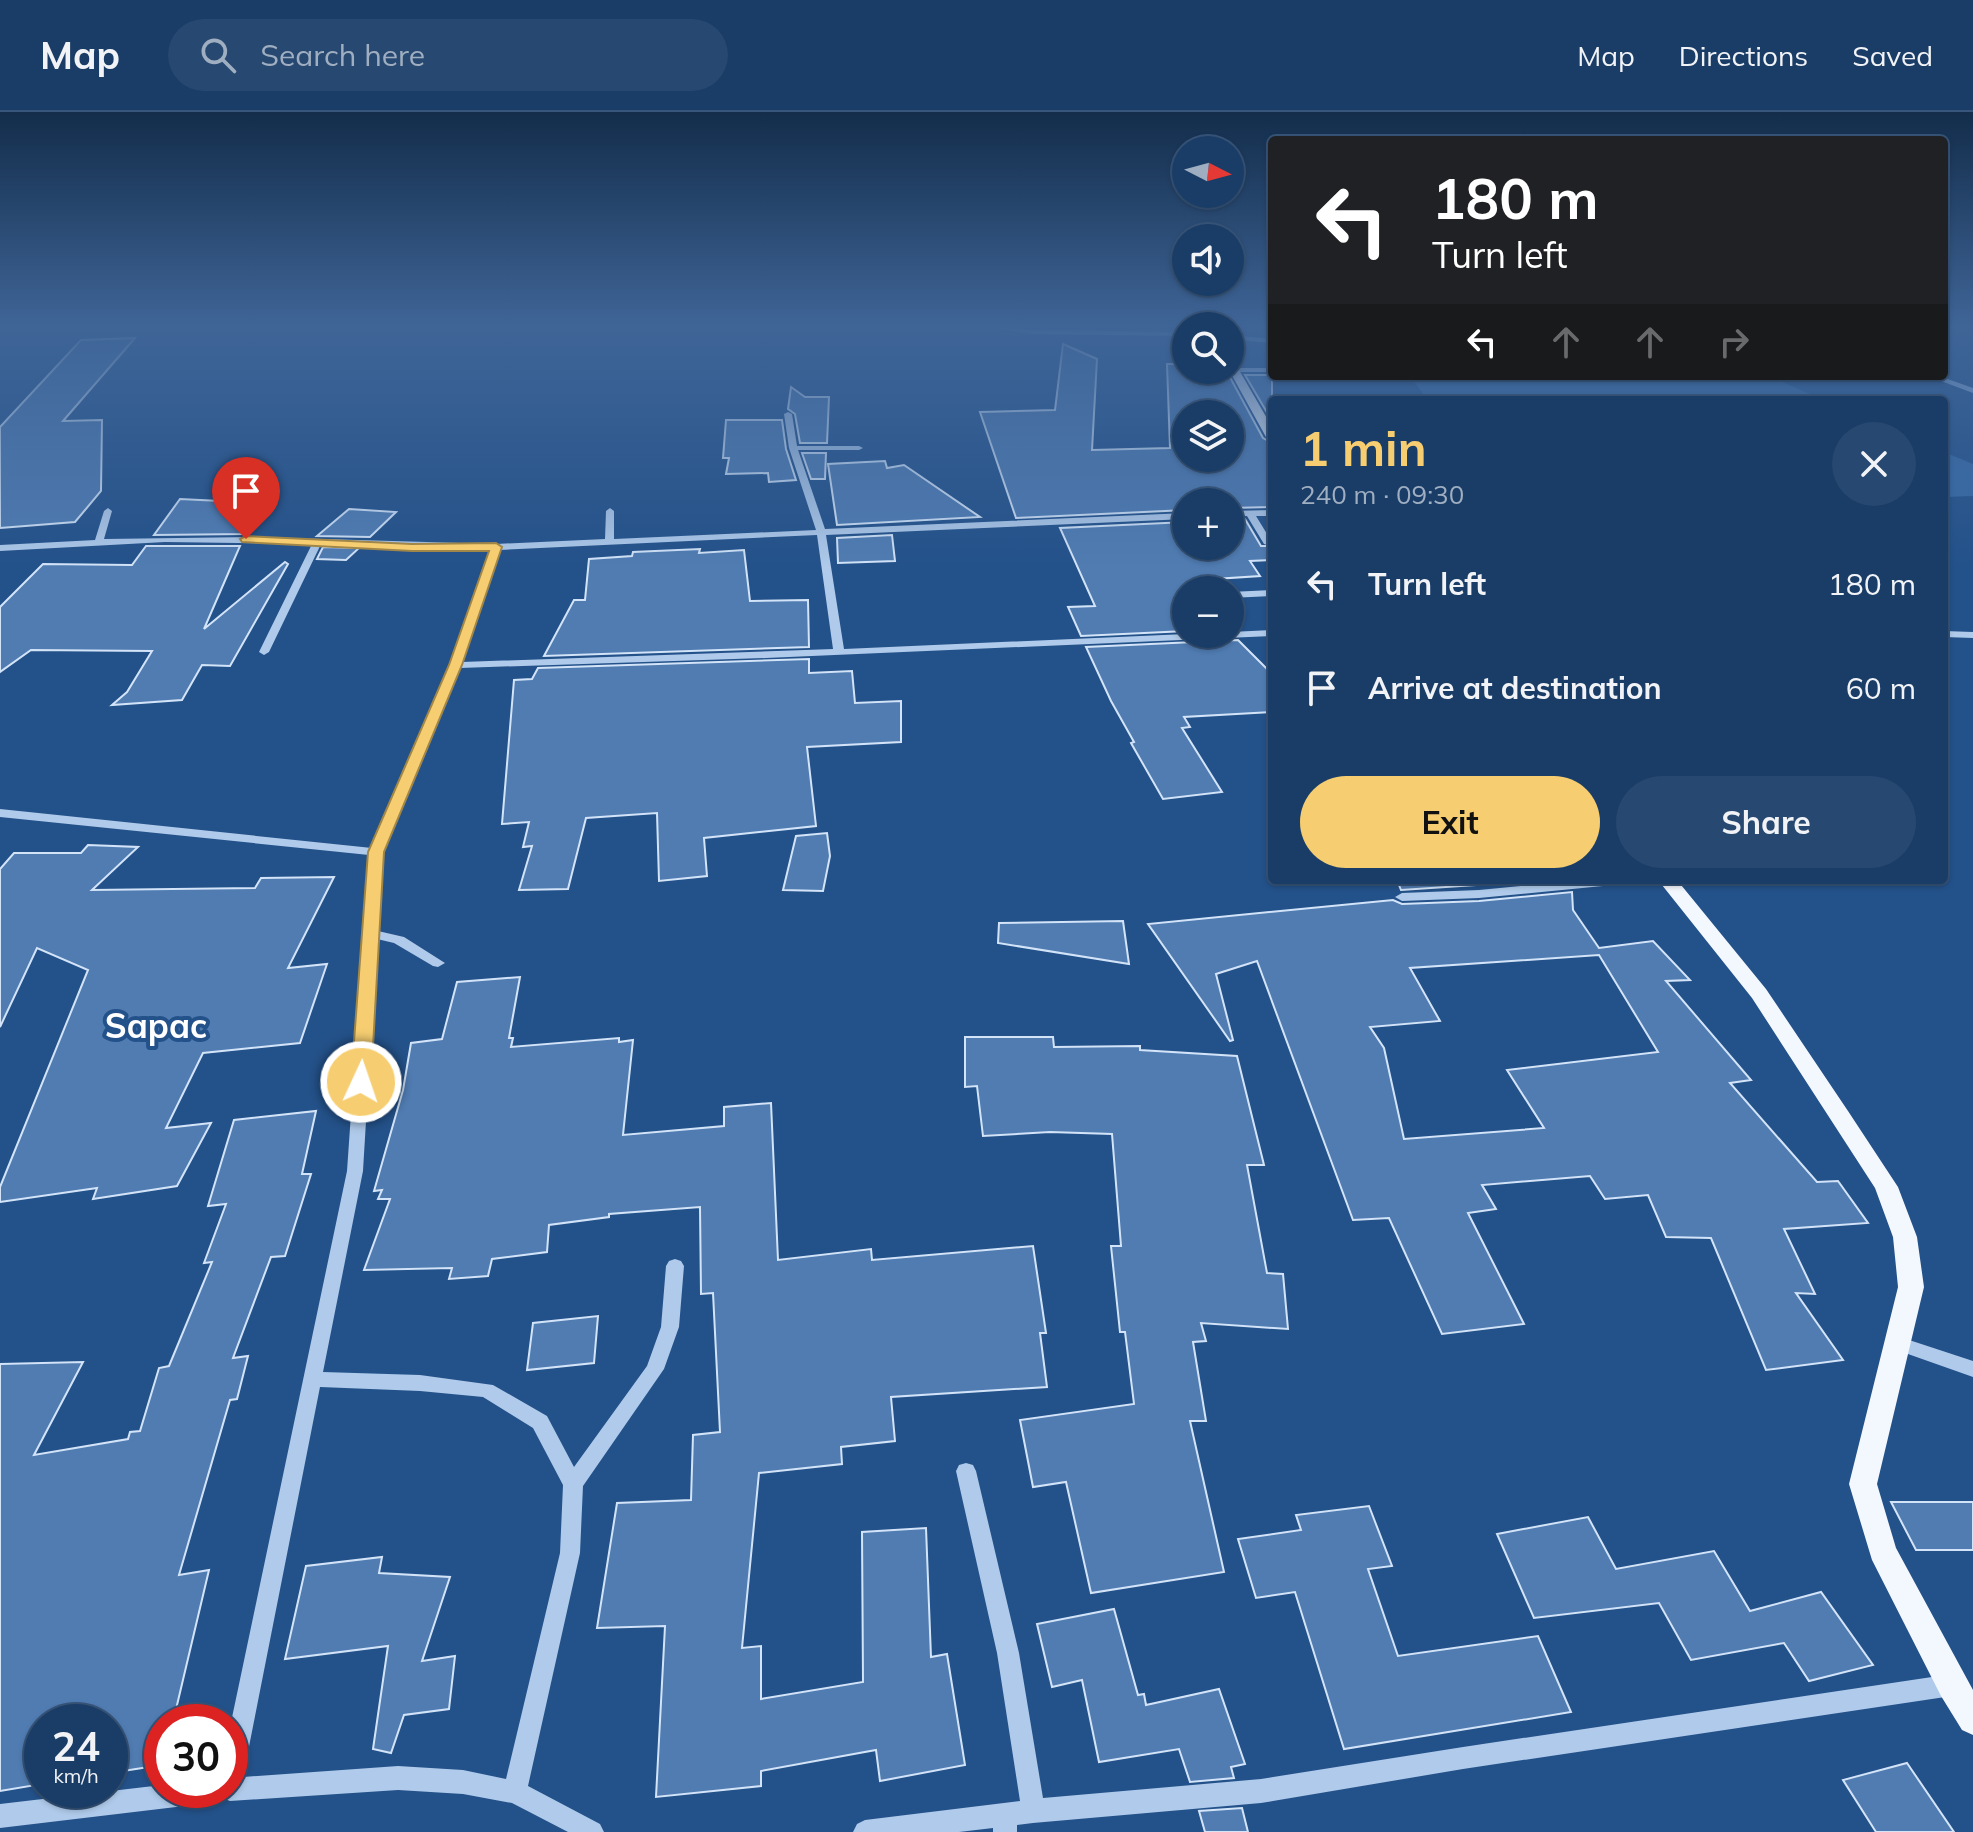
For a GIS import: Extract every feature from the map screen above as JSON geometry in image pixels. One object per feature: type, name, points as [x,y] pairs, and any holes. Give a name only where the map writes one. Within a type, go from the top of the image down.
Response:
[{"type":"main road","points":[[1255,407],[1268,430]]},
{"type":"main road","points":[[1670,884],[1759,994],[1886,1187],[1905,1237],[1911,1287],[1863,1484],[1882,1551],[1973,1719]]},
{"type":"street","points":[[788,414],[793,448],[821,530],[839,652]]},
{"type":"street","points":[[793,448],[859,448]]},
{"type":"street","points":[[99,541],[108,511]]},
{"type":"street","points":[[609,541],[610,511]]},
{"type":"street","points":[[1244,514],[1268,513]]},
{"type":"street","points":[[1250,514],[1267,542]]},
{"type":"street","points":[[0,548],[99,541],[222,539],[412,548],[496,547],[1172,517]]},
{"type":"street","points":[[264,652],[318,542]]},
{"type":"street","points":[[246,1704],[355,1171],[376,852],[456,665],[496,547]]},
{"type":"street","points":[[1244,594],[1268,593]]},
{"type":"street","points":[[456,665],[1268,633]]},
{"type":"street","points":[[1948,634],[1973,635]]},
{"type":"street","points":[[0,813],[376,852]]},
{"type":"street","points":[[1402,897],[1479,894],[1582,884]]},
{"type":"street","points":[[370,933],[399,940],[438,963]]},
{"type":"street","points":[[573,1484],[655,1369],[670,1327],[675,1266]]},
{"type":"street","points":[[1897,1343],[1973,1369]]},
{"type":"street","points":[[314,1379],[420,1383],[486,1390],[540,1422],[573,1484],[570,1553],[515,1792]]},
{"type":"street","points":[[966,1471],[1008,1653],[1033,1811]]},
{"type":"street","points":[[865,1832],[1005,1823],[1033,1811],[1261,1791],[1952,1685]]},
{"type":"street","points":[[248,1788],[398,1778],[463,1782],[515,1792],[592,1832]]},
{"type":"street","points":[[0,1816],[144,1799]]},
{"type":"shaded area","points":[[1948,454],[1973,464],[1973,496],[1948,497]]},
{"type":"building","points":[[18,407],[75,407],[63,421],[102,420],[101,491],[75,522],[0,528],[0,427]]},
{"type":"building","points":[[829,407],[827,443],[800,443],[795,414],[788,409]]},
{"type":"building","points":[[1094,407],[1092,450],[1170,448],[1169,407],[1172,407],[1172,472],[1244,472],[1244,407],[1263,438],[1268,441],[1268,507],[1244,508],[1244,488],[1172,488],[1172,511],[1016,518],[980,412]]},
{"type":"building","points":[[726,420],[782,420],[786,449],[796,480],[769,482],[768,473],[726,474],[729,458],[723,458]]},
{"type":"building","points":[[802,453],[826,453],[825,479],[811,479]]},
{"type":"building","points":[[885,461],[887,468],[904,465],[980,517],[837,525],[828,464]]},
{"type":"building","points":[[180,499],[259,503],[245,534],[154,535]]},
{"type":"building","points":[[349,509],[396,512],[370,537],[317,536]]},
{"type":"building","points":[[1245,519],[1261,546],[1268,546],[1268,560],[1250,561],[1260,576],[1172,576],[1172,632],[1081,636],[1068,607],[1095,606],[1060,528],[1172,523],[1172,560],[1244,560]]},
{"type":"building","points":[[892,535],[895,561],[838,563],[837,538]]},
{"type":"building","points":[[146,546],[240,546],[204,629],[285,562],[288,564],[230,666],[202,665],[182,700],[112,705],[127,692],[152,651],[31,650],[0,672],[0,607],[43,564],[132,565]]},
{"type":"building","points":[[323,547],[359,548],[346,560],[317,559]]},
{"type":"building","points":[[700,549],[699,553],[744,550],[750,601],[808,600],[809,647],[544,656],[574,600],[585,600],[589,559],[632,556],[633,552]]},
{"type":"building","points":[[1172,643],[1172,648],[1244,646],[1268,670],[1268,712],[1184,717],[1190,727],[1182,728],[1222,792],[1163,799],[1086,647]]},
{"type":"building","points":[[809,659],[809,673],[852,671],[855,703],[901,701],[901,742],[807,747],[816,826],[704,838],[707,876],[659,881],[657,813],[586,818],[568,889],[519,890],[532,846],[523,847],[529,822],[502,824],[514,680],[532,679],[538,668]]},
{"type":"building","points":[[827,833],[830,856],[823,891],[783,890],[796,836]]},
{"type":"building","points":[[88,845],[138,847],[92,890],[255,888],[261,878],[334,877],[288,968],[327,964],[300,1043],[203,1053],[166,1128],[211,1123],[177,1186],[93,1199],[97,1188],[0,1202],[0,1187],[88,970],[37,948],[0,1027],[0,869],[14,853],[81,853]]},
{"type":"building","points":[[1399,884],[1492,884],[1401,890]]},
{"type":"building","points":[[1572,892],[1573,910],[1599,948],[1653,941],[1690,980],[1666,981],[1751,1080],[1730,1083],[1817,1182],[1838,1181],[1868,1223],[1784,1229],[1815,1294],[1796,1293],[1843,1360],[1766,1370],[1711,1238],[1666,1237],[1648,1195],[1605,1199],[1590,1176],[1482,1185],[1496,1209],[1468,1213],[1524,1324],[1442,1334],[1389,1218],[1353,1220],[1257,961],[1216,974],[1233,1040],[1230,1041],[1148,924],[1393,900],[1402,904],[1479,901]],"holes":[[[1599,955],[1658,1052],[1507,1070],[1544,1128],[1404,1139],[1384,1048],[1370,1027],[1440,1021],[1410,968]]]},
{"type":"building","points":[[1123,921],[1129,964],[998,943],[999,923]]},
{"type":"building","points":[[520,977],[509,1038],[513,1038],[511,1047],[619,1038],[619,1042],[633,1040],[623,1135],[724,1126],[724,1107],[771,1103],[778,1260],[871,1249],[872,1260],[1033,1246],[1046,1333],[1040,1333],[1047,1387],[891,1397],[895,1441],[841,1447],[842,1464],[759,1473],[742,1648],[761,1646],[761,1699],[863,1682],[862,1532],[926,1528],[931,1657],[947,1654],[965,1765],[880,1781],[876,1750],[761,1771],[761,1786],[656,1797],[665,1626],[597,1628],[617,1503],[691,1500],[693,1435],[720,1432],[713,1293],[701,1294],[700,1207],[609,1214],[609,1217],[549,1225],[547,1252],[492,1259],[488,1276],[449,1279],[452,1268],[364,1270],[390,1199],[378,1199],[382,1190],[374,1191],[403,1090],[411,1043],[442,1039],[457,982]]},
{"type":"building","points":[[965,1037],[1053,1037],[1054,1047],[1140,1046],[1140,1050],[1237,1056],[1264,1165],[1247,1165],[1267,1273],[1283,1274],[1288,1329],[1201,1323],[1206,1341],[1193,1342],[1206,1421],[1190,1421],[1224,1572],[1091,1593],[1066,1482],[1033,1487],[1020,1420],[1134,1404],[1125,1332],[1120,1332],[1111,1246],[1121,1246],[1112,1134],[1050,1132],[983,1136],[977,1086],[965,1087]]},
{"type":"building","points":[[316,1111],[302,1174],[311,1174],[285,1256],[271,1257],[233,1358],[248,1356],[237,1399],[230,1400],[179,1575],[209,1570],[177,1704],[144,1704],[144,1768],[128,1770],[128,1704],[24,1704],[24,1787],[0,1791],[0,1364],[83,1362],[34,1455],[128,1439],[130,1432],[140,1431],[159,1368],[169,1366],[212,1262],[204,1263],[226,1204],[208,1206],[234,1120]]},
{"type":"building","points":[[598,1316],[594,1363],[527,1370],[533,1323]]},
{"type":"building","points":[[1891,1502],[1973,1502],[1973,1550],[1916,1550]]},
{"type":"building","points":[[1369,1506],[1392,1566],[1368,1569],[1398,1656],[1538,1636],[1571,1712],[1344,1749],[1295,1592],[1256,1598],[1238,1539],[1301,1530],[1296,1515]]},
{"type":"building","points":[[1588,1517],[1616,1569],[1714,1551],[1750,1611],[1821,1592],[1873,1665],[1809,1681],[1784,1643],[1691,1660],[1659,1603],[1534,1618],[1497,1534]]},
{"type":"building","points":[[382,1557],[379,1573],[450,1577],[422,1661],[455,1656],[449,1709],[404,1715],[391,1753],[373,1749],[388,1646],[285,1659],[306,1566]]},
{"type":"building","points":[[1114,1609],[1138,1695],[1144,1694],[1146,1705],[1219,1689],[1245,1764],[1231,1767],[1234,1778],[1190,1782],[1179,1749],[1099,1762],[1082,1680],[1052,1687],[1037,1624]]},
{"type":"building","points":[[1907,1763],[1954,1832],[1876,1832],[1843,1780]]},
{"type":"building","points":[[1242,1808],[1248,1832],[1205,1832],[1199,1811]]},
{"type":"district","name":"Sapac","points":[[156,1025]]},
{"type":"route","points":[[246,539],[412,548],[496,547],[456,665],[376,852],[361,1082]]}]
